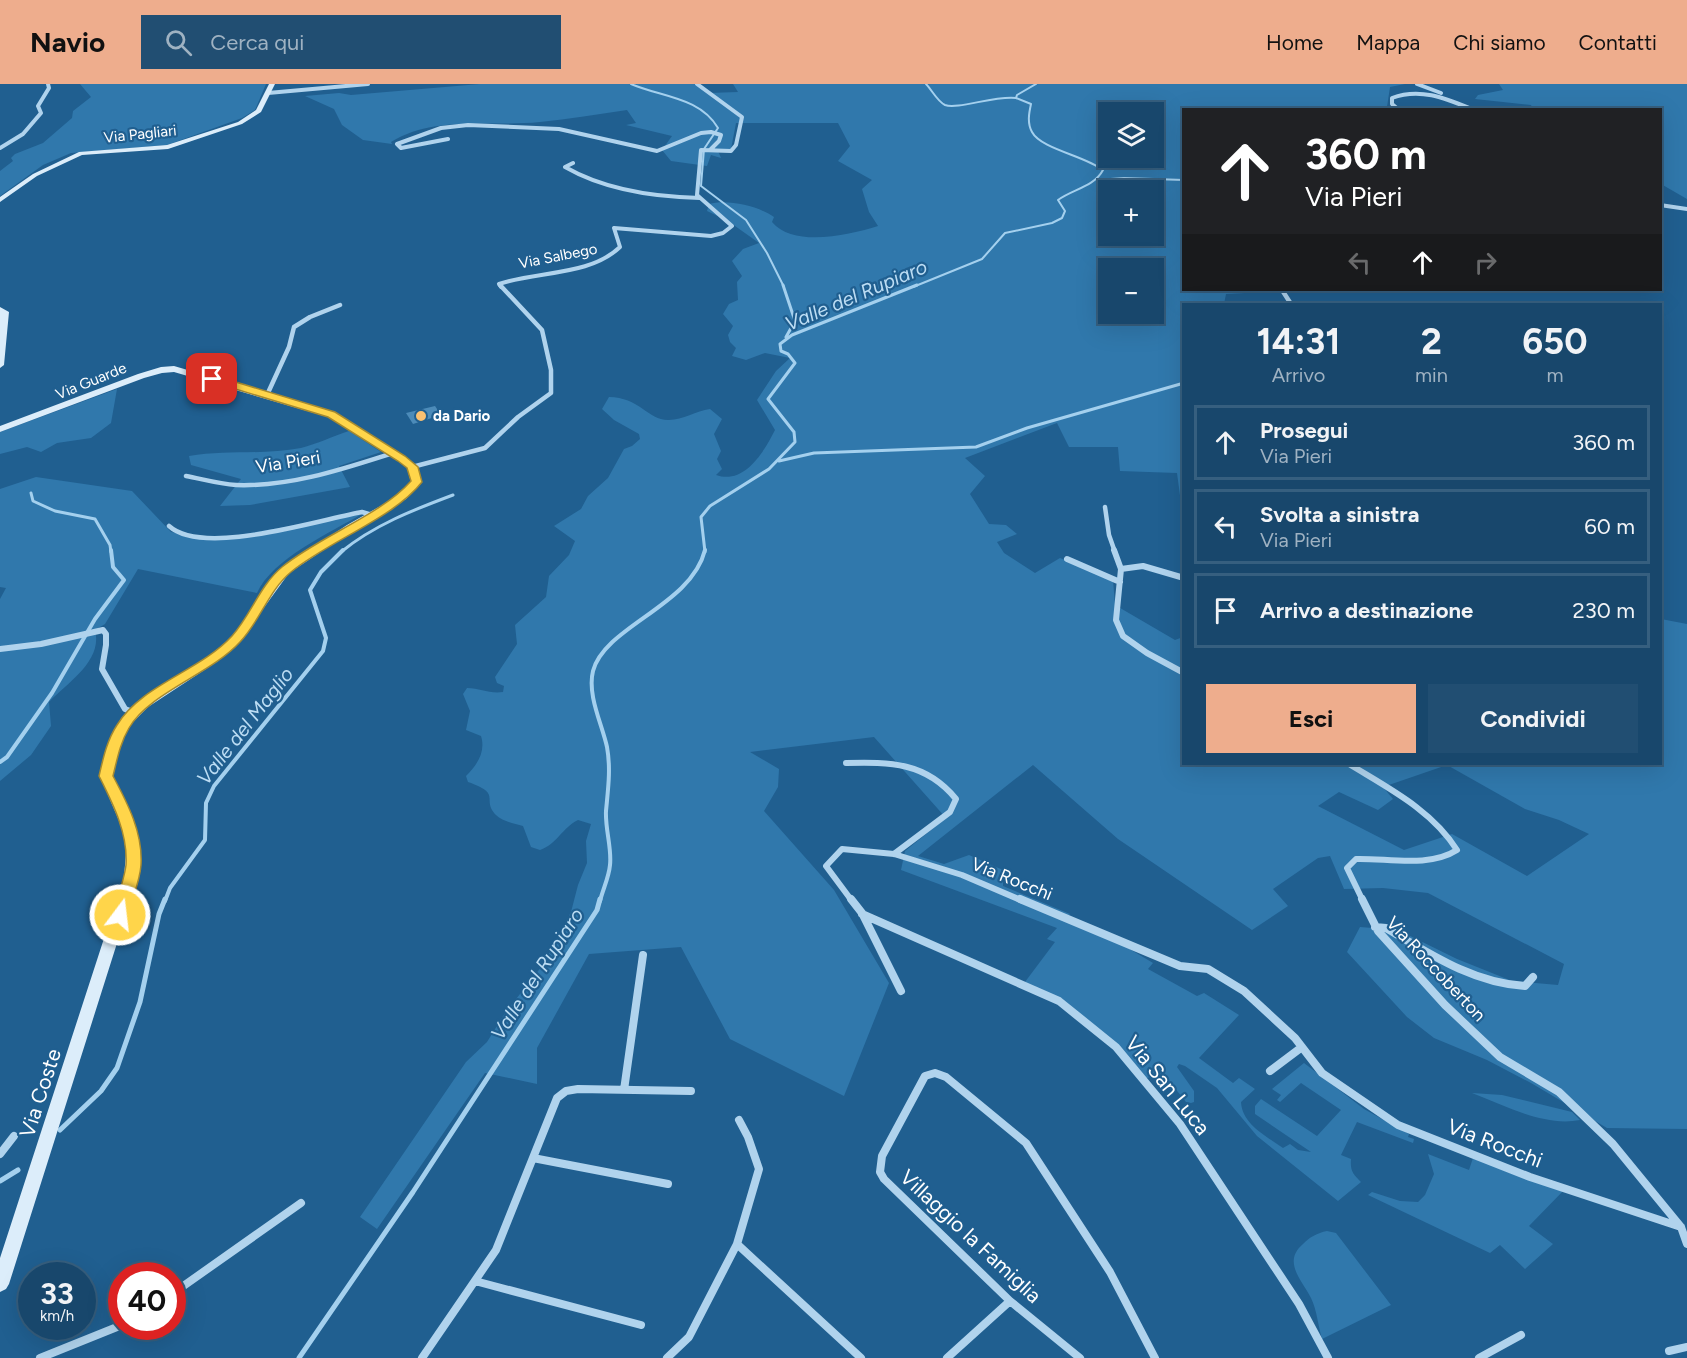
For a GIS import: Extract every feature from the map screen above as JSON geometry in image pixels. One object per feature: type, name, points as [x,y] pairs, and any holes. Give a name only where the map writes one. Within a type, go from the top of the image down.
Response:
[{"type":"street","points":[[0,148],[18,139],[35,121],[41,112],[38,106],[49,88],[48,84]]},
{"type":"street","name":"Via Pagliari","points":[[0,200],[40,172],[81,153],[168,147],[240,123],[259,111],[272,84]]},
{"type":"street","points":[[268,93],[368,84]]},
{"type":"street","points":[[697,84],[742,117],[736,145],[731,151],[701,150],[697,179],[697,195],[700,198]]},
{"type":"street","points":[[1417,84],[1441,93],[1469,108]]},
{"type":"street","points":[[1397,108],[1392,104],[1392,98],[1398,95],[1412,93],[1443,96]]},
{"type":"street","points":[[448,139],[412,147],[401,148],[397,144],[441,128],[523,126],[559,129],[657,151],[701,133],[718,133],[721,135],[719,141],[710,150]]},
{"type":"street","points":[[573,163],[565,167],[579,177],[658,196],[700,198]]},
{"type":"street","name":"Via Salbego","points":[[412,467],[484,448],[518,417],[551,393],[551,370],[542,330],[499,284],[513,277],[593,264],[616,254],[620,247],[614,228],[642,228],[705,237],[725,234],[732,226],[700,198]]},
{"type":"street","points":[[1662,205],[1687,209]]},
{"type":"street","points":[[169,526],[184,536],[211,539],[264,532],[349,513],[362,512],[372,515],[403,497],[416,482],[412,467],[331,415],[267,395],[289,347],[294,327],[340,304]]},
{"type":"street","points":[[0,309],[5,312],[0,365]]},
{"type":"street","name":"Via Guarde","points":[[0,429],[161,370],[174,369],[194,373],[267,395]]},
{"type":"street","name":"Via Pieri","points":[[186,476],[221,483],[259,484],[314,475],[393,453]]},
{"type":"street","points":[[1105,507],[1109,535],[1121,569],[1116,620],[1123,636],[1147,653],[1182,672]]},
{"type":"street","name":"Via Coste","points":[[0,1284],[120,915],[133,866],[131,836],[121,804],[106,776],[123,726],[144,704],[214,659],[235,640],[253,618],[269,590],[285,571],[372,515]]},
{"type":"street","points":[[1066,559],[1120,582]]},
{"type":"street","points":[[1121,569],[1143,567],[1182,577]]},
{"type":"street","points":[[0,649],[41,644],[103,630],[106,634],[102,669],[125,709],[135,713]]},
{"type":"street","points":[[846,763],[908,765],[947,785],[956,799],[950,812],[894,854]]},
{"type":"street","name":"Via Roccoberton","points":[[1352,765],[1434,820],[1450,836],[1457,850],[1453,855],[1437,859],[1356,859],[1347,868],[1375,927],[1445,1005],[1500,1057],[1559,1092],[1613,1144],[1681,1227]]},
{"type":"street","name":"Via Rocchi","points":[[901,991],[862,913],[826,866],[842,849],[894,854],[962,876],[1180,966],[1208,969],[1244,991],[1302,1047],[1322,1073],[1398,1125],[1530,1177],[1681,1227]]},
{"type":"street","name":"Via San Luca","points":[[862,913],[1059,1001],[1116,1047],[1180,1124],[1299,1304],[1328,1358]]},
{"type":"street","points":[[1375,927],[1386,928],[1452,965],[1488,981],[1509,987],[1525,986],[1533,977]]},
{"type":"street","points":[[624,1090],[643,955]]},
{"type":"street","points":[[1270,1071],[1302,1047]]},
{"type":"street","name":"Villaggio la Famiglia","points":[[1080,1358],[1010,1300],[884,1179],[880,1172],[882,1156],[926,1076],[935,1073],[946,1077],[1026,1143],[1110,1272],[1155,1358]]},
{"type":"street","points":[[422,1358],[496,1250],[557,1098],[566,1092],[578,1089],[691,1091]]},
{"type":"street","points":[[667,1358],[688,1337],[737,1244],[759,1169],[748,1137],[739,1120]]},
{"type":"street","points":[[0,1154],[14,1136]]},
{"type":"street","points":[[533,1158],[668,1184]]},
{"type":"street","points":[[186,1284],[301,1203]]},
{"type":"street","points":[[1681,1227],[1687,1244]]},
{"type":"street","points":[[737,1244],[861,1358]]},
{"type":"street","points":[[475,1281],[641,1324]]},
{"type":"street","points":[[947,1358],[1010,1300]]},
{"type":"street","points":[[40,1358],[108,1331]]},
{"type":"street","points":[[1479,1358],[1521,1335]]},
{"type":"street","points":[[1669,1351],[1687,1347]]},
{"type":"shaded area","points":[[80,84],[266,84],[255,110],[242,118],[167,145],[71,153],[43,165],[0,196],[0,171],[13,161],[11,158],[15,154],[43,143],[72,118],[73,111],[91,97]]},
{"type":"shaded area","points":[[480,84],[697,84],[709,93],[738,92],[733,84],[1405,84],[1390,87],[1387,107],[1390,108],[1182,108],[1182,291],[1246,291],[1226,294],[1224,303],[1182,303],[1182,510],[1177,473],[1120,471],[1118,447],[1069,447],[1057,423],[965,458],[985,476],[970,494],[989,524],[1006,525],[1017,534],[997,542],[1004,553],[1035,573],[1060,558],[1113,580],[1115,605],[1175,640],[1182,637],[1182,765],[1447,765],[1662,765],[1662,619],[1687,624],[1687,1129],[1607,1128],[1487,1060],[1434,1038],[1407,1017],[1347,952],[1360,927],[1398,930],[1457,959],[1512,981],[1558,985],[1564,964],[1428,893],[1383,888],[1344,889],[1330,856],[1318,858],[1273,889],[1288,906],[1252,930],[1118,839],[1033,765],[918,856],[944,864],[969,855],[1003,870],[1003,886],[1070,914],[1066,919],[1123,945],[1153,963],[1148,969],[1197,996],[1204,993],[1239,1015],[1199,1058],[1233,1083],[1239,1078],[1255,1089],[1241,1102],[1242,1110],[1256,1129],[1283,1148],[1290,1144],[1298,1150],[1311,1152],[1255,1114],[1255,1106],[1261,1099],[1317,1136],[1341,1110],[1301,1083],[1280,1102],[1277,1100],[1281,1095],[1272,1089],[1304,1063],[1364,1109],[1414,1139],[1413,1143],[1357,1122],[1341,1155],[1351,1159],[1353,1172],[1361,1182],[1338,1201],[1257,1136],[1217,1088],[1179,1064],[1177,1067],[1194,1091],[1194,1102],[1186,1102],[1174,1087],[1156,1075],[1144,1079],[1096,1029],[1025,982],[1055,942],[1047,939],[1057,928],[901,870],[905,851],[946,818],[874,737],[750,752],[779,769],[778,787],[764,811],[834,890],[889,983],[844,1096],[730,1039],[681,947],[589,954],[537,1048],[537,1084],[485,1073],[377,1229],[360,1217],[466,1062],[487,1042],[505,1013],[542,966],[571,912],[587,863],[586,841],[591,824],[578,820],[546,847],[540,850],[531,847],[523,826],[505,821],[496,815],[490,805],[488,793],[468,782],[466,776],[480,758],[482,742],[481,736],[466,730],[470,711],[463,694],[467,688],[503,692],[504,686],[497,683],[495,677],[517,644],[515,625],[546,597],[549,576],[569,555],[575,541],[554,526],[581,509],[588,496],[608,478],[624,449],[640,439],[639,434],[614,420],[602,409],[609,397],[628,401],[655,417],[669,420],[710,409],[722,419],[714,434],[721,451],[717,459],[722,469],[716,475],[726,477],[744,471],[752,464],[759,457],[775,430],[757,400],[776,371],[790,358],[765,353],[746,360],[732,356],[736,348],[730,342],[728,335],[733,326],[723,314],[729,304],[738,300],[737,282],[742,276],[732,261],[743,249],[759,243],[728,221],[707,211],[709,204],[725,202],[751,207],[774,217],[772,222],[782,230],[808,237],[838,236],[878,226],[869,212],[862,189],[872,180],[838,161],[850,146],[838,123],[736,123],[731,149],[718,151],[721,158],[711,155],[707,166],[671,161],[662,150],[672,136],[626,125],[636,123],[627,110],[540,122],[444,125],[408,134],[391,142],[392,144],[363,140],[342,125],[334,109],[305,96],[339,93],[351,95]],"holes":[[[1447,765],[1525,809],[1559,820],[1589,834],[1527,876],[1452,834],[1404,850],[1318,806],[1339,792],[1378,810],[1393,799],[1383,787]]]},
{"type":"shaded area","points":[[1499,84],[1687,84],[1687,199],[1662,185],[1662,108],[1532,108],[1531,105],[1475,99],[1478,95],[1503,90]]},
{"type":"shaded area","points":[[117,389],[111,423],[91,438],[57,443],[41,452],[27,447],[0,454],[0,432]]},
{"type":"shaded area","points":[[349,431],[381,452],[339,466],[350,487],[250,505],[220,506],[241,479],[191,465],[189,456],[301,448]]},
{"type":"shaded area","points":[[36,477],[132,491],[171,532],[215,539],[362,514],[289,558],[275,569],[257,593],[138,569],[105,624],[95,630],[94,652],[89,661],[74,679],[49,702],[51,726],[31,755],[0,781],[0,599],[6,588],[0,587],[0,489]]},
{"type":"shaded area","points":[[1472,1093],[1502,1095],[1572,1112],[1580,1120],[1553,1121],[1539,1118]]},
{"type":"shaded area","points":[[1428,1154],[1469,1170],[1474,1155],[1565,1189],[1529,1226],[1553,1244],[1525,1269],[1500,1245],[1490,1253],[1368,1195],[1372,1192],[1400,1201],[1418,1202],[1425,1195],[1434,1174]]},
{"type":"shaded area","points":[[1327,1231],[1336,1233],[1391,1305],[1322,1339],[1313,1303],[1296,1271],[1294,1258],[1308,1239]]},
{"type":"building","name":"da Dario","points":[[435,406],[441,415],[413,424],[406,413]]},
{"type":"waterway","points":[[631,84],[690,104],[701,110],[718,128],[704,149],[701,186],[746,220],[767,253],[783,285]]},
{"type":"waterway","points":[[926,84],[939,101],[951,106],[1016,98]]},
{"type":"waterway","name":"Valle del Rupiaro","points":[[1016,98],[1017,95],[1036,84]]},
{"type":"waterway","name":"Valle del Rupiaro","points":[[913,287],[982,259],[1005,233],[1052,223],[1062,218],[1065,211],[1058,200],[1089,184],[1103,170],[1037,138],[1030,129],[1031,104],[1016,98]]},
{"type":"waterway","points":[[1097,180],[1124,178],[1182,180]]},
{"type":"waterway","points":[[783,285],[795,321],[786,337]]},
{"type":"waterway","name":"Valle del Rupiaro","points":[[705,550],[701,517],[710,506],[769,469],[795,442],[794,432],[768,399],[795,363],[788,354],[781,351],[780,344],[792,335],[917,285]]},
{"type":"waterway","points":[[779,461],[814,453],[976,447],[1027,428],[1182,384]]},
{"type":"waterway","points":[[31,493],[33,501],[55,511],[95,519],[110,545],[111,552]]},
{"type":"waterway","name":"Valle del Maglio","points":[[341,552],[380,526],[453,495]]},
{"type":"waterway","points":[[0,762],[7,757],[52,693],[95,619],[124,580],[113,567],[111,550]]},
{"type":"waterway","name":"Valle del Rupiaro","points":[[600,901],[610,865],[606,818],[609,763],[607,747],[593,700],[593,671],[601,655],[614,641],[683,586],[697,569],[705,550]]},
{"type":"waterway","name":"Valle del Maglio","points":[[165,901],[170,888],[205,840],[206,803],[214,786],[323,651],[326,638],[310,590],[321,572],[341,552]]},
{"type":"waterway","name":"Valle del Maglio","points":[[60,1130],[101,1091],[117,1068],[140,1002],[159,914],[165,899]]},
{"type":"waterway","name":"Valle del Rupiaro","points":[[299,1358],[413,1192],[597,910],[600,899]]},
{"type":"waterway","name":"Valle del Maglio","points":[[0,1181],[18,1170]]},
{"type":"place","name":"da Dario","points":[[421,416]]},
{"type":"route","points":[[120,915],[133,866],[131,836],[121,804],[106,776],[123,726],[144,704],[214,659],[235,640],[253,618],[269,590],[285,571],[314,550],[403,497],[416,482],[412,467],[348,423],[331,415],[212,379]]}]
